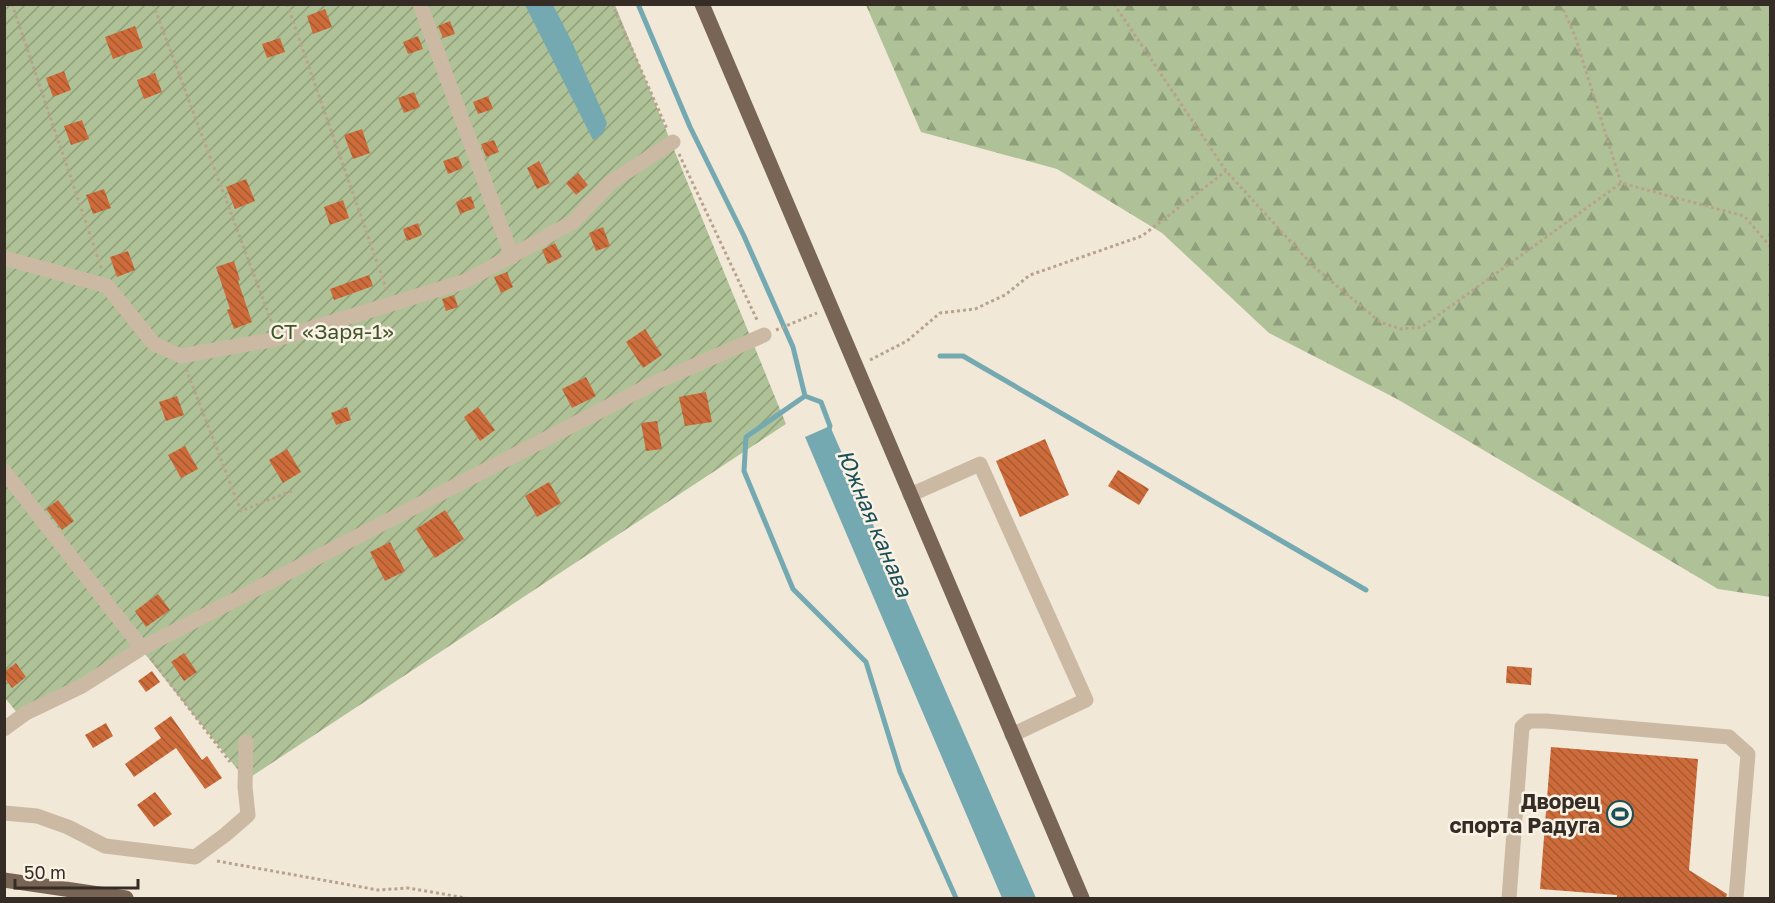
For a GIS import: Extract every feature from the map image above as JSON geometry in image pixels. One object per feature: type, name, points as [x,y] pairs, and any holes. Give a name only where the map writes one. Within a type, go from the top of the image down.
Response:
[{"type":"main road","points":[[702,4],[1082,898]]},
{"type":"main road","points":[[10,881],[126,898]]},
{"type":"lane","points":[[420,4],[512,257]]},
{"type":"lane","points":[[4,258],[107,286],[154,344],[181,356],[277,339],[466,281],[573,222],[612,182],[673,142]]},
{"type":"lane","points":[[4,729],[26,713],[82,686],[142,648],[652,384],[764,335]]},
{"type":"lane","points":[[910,495],[980,464],[1086,700],[1012,735]]},
{"type":"lane","points":[[4,471],[142,648]]},
{"type":"lane","points":[[1509,898],[1522,727],[1529,721],[1546,721],[1729,737],[1748,754],[1736,898]]},
{"type":"lane","points":[[4,813],[37,816],[68,826],[105,846],[195,857],[248,815],[245,783],[246,742]]},
{"type":"path","points":[[12,4],[107,286]]},
{"type":"path","points":[[153,4],[277,339]]},
{"type":"path","points":[[287,4],[392,304]]},
{"type":"path","points":[[612,4],[673,142],[764,335],[830,308]]},
{"type":"path","points":[[1114,4],[1226,171],[1313,266],[1380,322],[1401,329],[1422,327],[1621,183]]},
{"type":"path","points":[[1561,4],[1575,36],[1621,183]]},
{"type":"path","points":[[869,360],[907,341],[940,313],[975,309],[1005,295],[1030,275],[1142,236],[1226,171]]},
{"type":"path","points":[[1621,183],[1744,216],[1770,246]]},
{"type":"path","points":[[181,356],[241,512],[294,490]]},
{"type":"path","points":[[142,648],[245,783]]},
{"type":"path","points":[[195,857],[378,890],[408,888],[466,898]]},
{"type":"green space","name":"СТ «Заря-1»","points":[[5,5],[615,5],[786,424],[246,780],[145,654],[23,720],[5,698]]},
{"type":"green space","points":[[866,5],[1770,5],[1770,597],[1718,589],[1397,399],[1269,333],[1162,233],[1057,169],[921,132]]},
{"type":"water","points":[[525,5],[553,5],[572,42],[607,123],[603,134],[593,140]]},
{"type":"water","points":[[830,426],[1036,898],[1002,898],[805,437]]},
{"type":"building","points":[[325,9],[332,27],[313,34],[307,16]]},
{"type":"building","points":[[450,21],[455,34],[443,38],[438,26]]},
{"type":"building","points":[[135,26],[143,48],[113,59],[105,37]]},
{"type":"building","points":[[418,36],[423,49],[408,54],[403,42]]},
{"type":"building","points":[[280,38],[285,52],[267,58],[262,44]]},
{"type":"building","points":[[64,71],[71,90],[53,97],[46,78]]},
{"type":"building","points":[[155,73],[162,92],[144,99],[137,80]]},
{"type":"building","points":[[414,92],[420,107],[404,113],[398,98]]},
{"type":"building","points":[[488,96],[493,109],[478,114],[473,102]]},
{"type":"building","points":[[82,120],[89,139],[71,145],[64,126]]},
{"type":"building","points":[[362,129],[370,153],[353,159],[344,135]]},
{"type":"building","points":[[494,140],[499,152],[486,157],[481,144]]},
{"type":"building","points":[[458,156],[463,168],[448,174],[443,161]]},
{"type":"building","points":[[539,161],[550,183],[537,189],[527,168]]},
{"type":"building","points":[[578,173],[588,185],[576,195],[566,183]]},
{"type":"building","points":[[246,179],[255,201],[235,209],[226,187]]},
{"type":"building","points":[[104,189],[111,208],[93,214],[86,195]]},
{"type":"building","points":[[471,196],[475,208],[460,214],[456,202]]},
{"type":"building","points":[[343,200],[349,218],[330,225],[324,207]]},
{"type":"building","points":[[418,223],[422,235],[407,241],[403,229]]},
{"type":"building","points":[[603,227],[610,246],[596,251],[589,233]]},
{"type":"building","points":[[555,243],[562,257],[548,264],[542,250]]},
{"type":"building","points":[[128,251],[135,270],[117,277],[110,257]]},
{"type":"building","points":[[234,261],[240,280],[238,281],[252,322],[234,329],[216,267]]},
{"type":"building","points":[[507,272],[513,287],[501,293],[494,277]]},
{"type":"building","points":[[369,275],[373,286],[334,300],[330,289]]},
{"type":"building","points":[[454,295],[458,307],[446,311],[442,299]]},
{"type":"building","points":[[645,329],[662,355],[643,368],[626,342]]},
{"type":"building","points":[[586,377],[596,396],[572,408],[562,389]]},
{"type":"building","points":[[706,392],[712,422],[685,426],[679,397]]},
{"type":"building","points":[[177,396],[184,415],[166,421],[159,402]]},
{"type":"building","points":[[347,407],[351,420],[336,425],[331,413]]},
{"type":"building","points":[[478,407],[495,430],[480,441],[464,417]]},
{"type":"building","points":[[657,421],[662,449],[646,451],[641,423]]},
{"type":"building","points":[[1045,439],[1069,495],[1020,517],[996,461]]},
{"type":"building","points":[[185,446],[198,469],[181,478],[168,455]]},
{"type":"building","points":[[287,449],[301,472],[283,483],[269,460]]},
{"type":"building","points":[[1118,470],[1149,489],[1139,505],[1108,486]]},
{"type":"building","points":[[549,482],[561,503],[537,517],[525,496]]},
{"type":"building","points":[[58,500],[74,521],[62,530],[46,509]]},
{"type":"building","points":[[445,510],[464,539],[435,558],[416,529]]},
{"type":"building","points":[[390,542],[405,571],[385,581],[370,552]]},
{"type":"building","points":[[158,594],[170,610],[146,627],[135,611]]},
{"type":"building","points":[[184,653],[197,672],[184,681],[171,662]]},
{"type":"building","points":[[16,663],[26,677],[12,688],[4,677],[4,672]]},
{"type":"building","points":[[1507,666],[1532,668],[1531,685],[1506,683]]},
{"type":"building","points":[[152,671],[160,682],[146,692],[138,681]]},
{"type":"building","points":[[171,716],[202,760],[207,756],[222,778],[205,789],[176,748],[134,777],[125,764],[161,738],[154,728]]},
{"type":"building","points":[[106,723],[113,736],[93,748],[85,735]]},
{"type":"building","name":"Дворец спорта Радуга","points":[[1551,747],[1698,759],[1689,870],[1727,894],[1726,898],[1617,898],[1617,895],[1540,889]]},
{"type":"building","points":[[155,792],[172,814],[154,827],[137,805]]},
{"type":"waterway","name":"Южная канава","points":[[638,4],[690,127],[744,236],[793,347],[805,396],[821,402],[830,426],[828,432]]},
{"type":"waterway","points":[[940,356],[963,356],[1366,590]]},
{"type":"waterway","points":[[805,396],[746,437],[744,471],[793,589],[866,662],[900,772],[956,898]]},
{"type":"place","name":"Дворец спорта Радуга","points":[[1620,814]]}]
